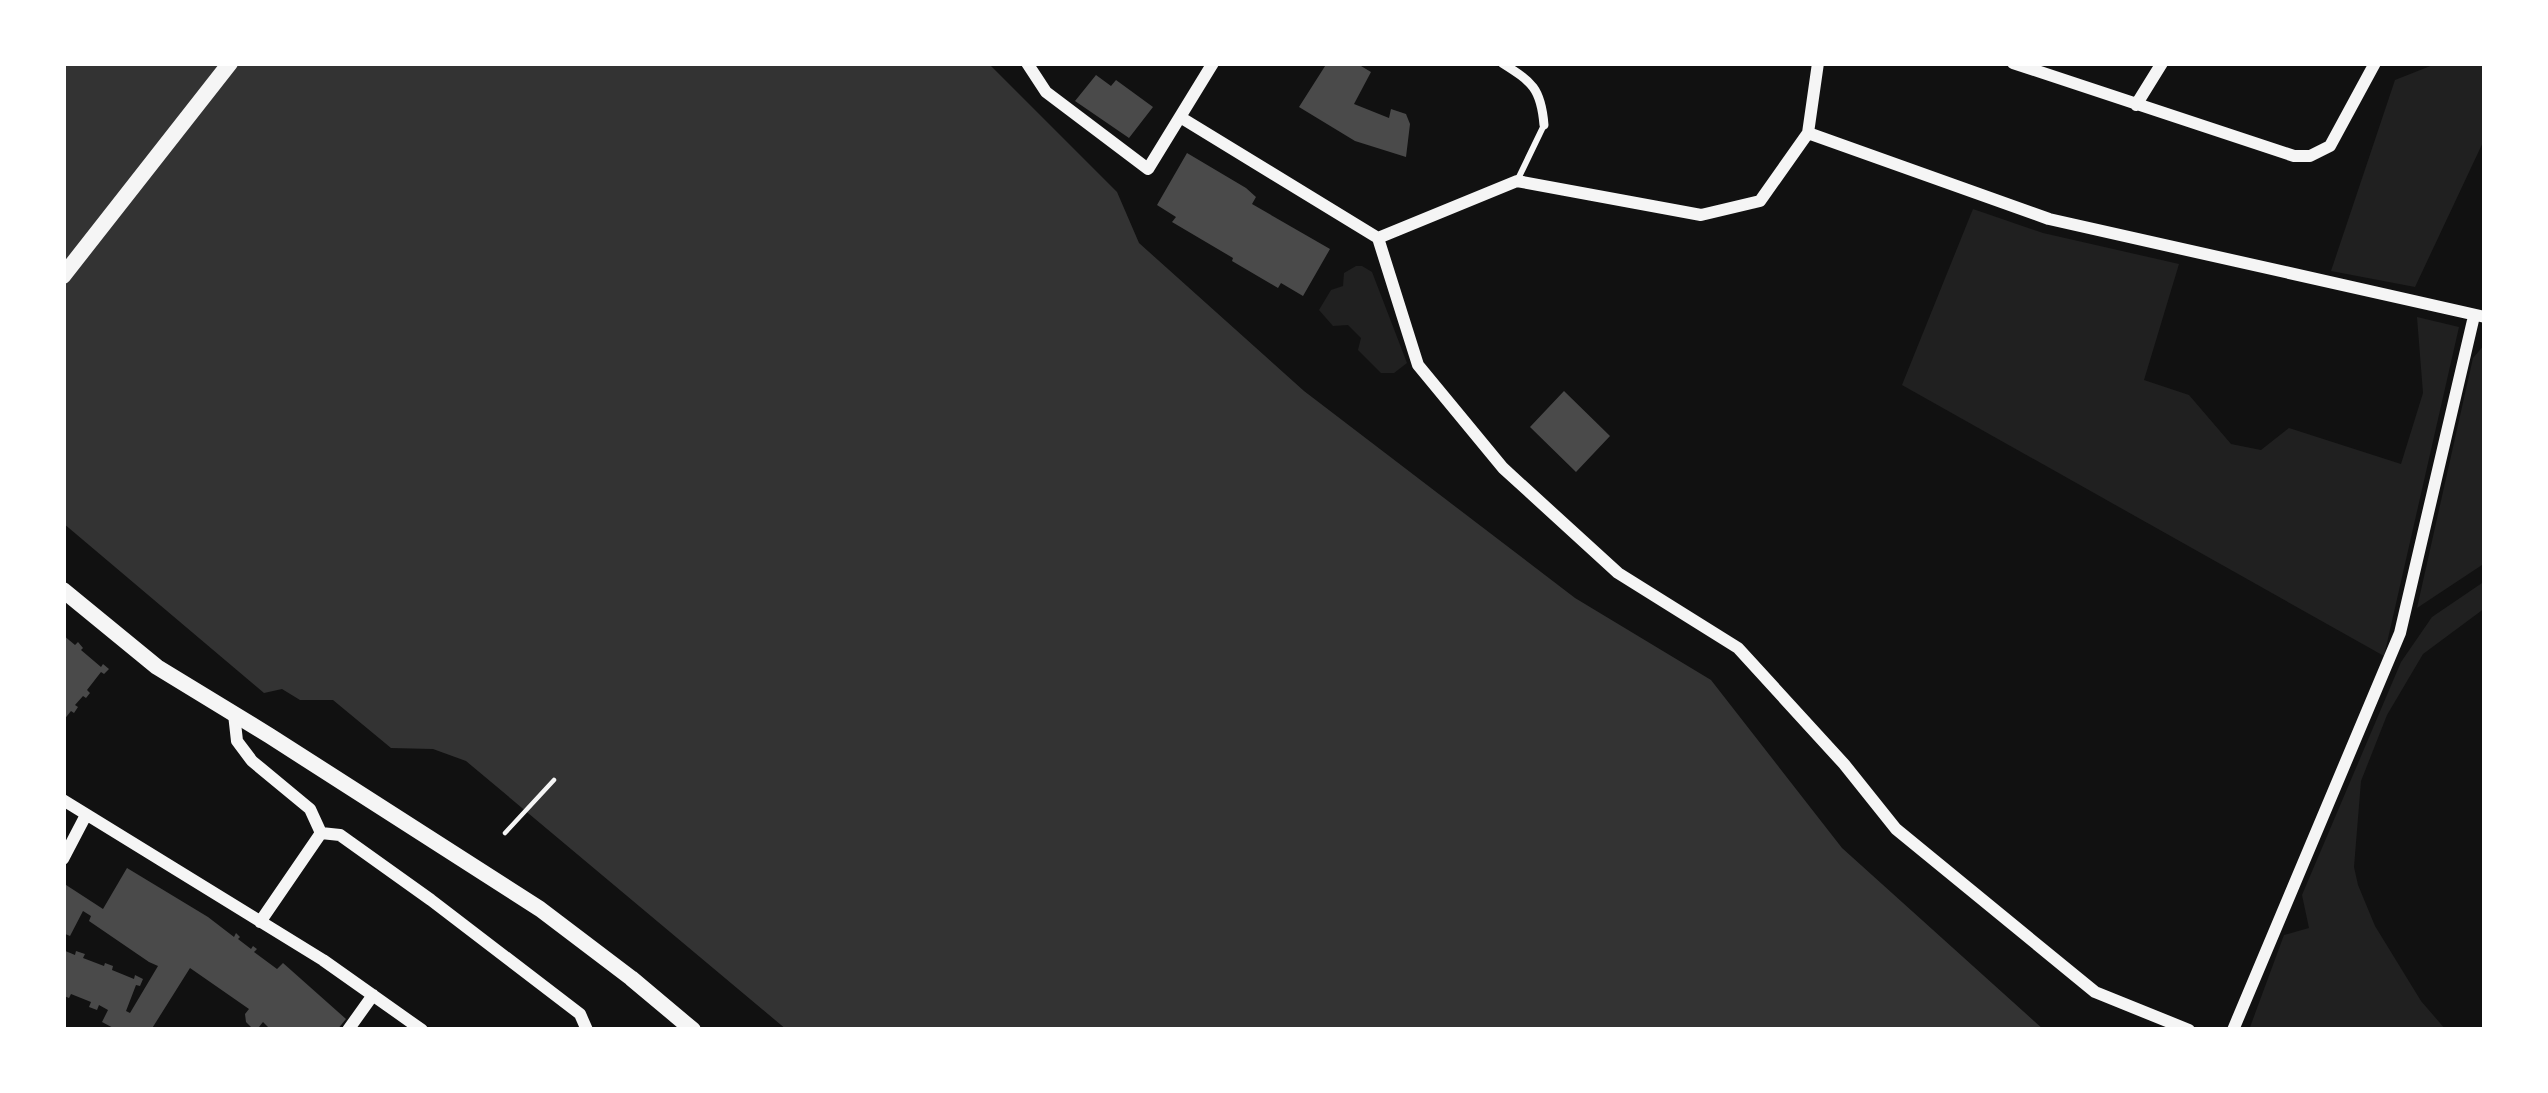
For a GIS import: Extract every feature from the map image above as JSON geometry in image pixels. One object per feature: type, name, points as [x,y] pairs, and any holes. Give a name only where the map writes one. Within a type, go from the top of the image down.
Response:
[{"type":"main road","points":[[63,276],[230,63]]},
{"type":"main road","points":[[63,590],[157,667],[540,909],[693,1030]]},
{"type":"street","points":[[1027,63],[1046,92],[1148,169],[1213,63]]},
{"type":"street","points":[[1502,63],[1541,95],[1544,125]]},
{"type":"street","points":[[1378,238],[1517,181],[1701,215],[1760,201],[1808,133],[1818,63]]},
{"type":"street","points":[[2013,63],[2294,156],[2311,156],[2330,146],[2375,63]]},
{"type":"street","points":[[2137,105],[2162,63]]},
{"type":"street","points":[[1180,117],[1378,238],[1418,365],[1502,468],[1618,573],[1738,648],[1896,829],[2095,992],[2189,1030]]},
{"type":"street","points":[[1808,133],[2050,219],[2480,316],[2400,633],[2233,1030]]},
{"type":"street","points":[[234,713],[237,741],[252,761],[310,809],[321,833]]},
{"type":"street","points":[[63,800],[323,960],[422,1030]]},
{"type":"street","points":[[63,859],[86,815]]},
{"type":"street","points":[[260,922],[321,833]]},
{"type":"street","points":[[321,833],[340,835],[431,900],[580,1015],[587,1030]]},
{"type":"street","points":[[348,1030],[373,995]]},
{"type":"lane","points":[[1517,181],[1544,125]]},
{"type":"path","points":[[505,833],[554,780]]},
{"type":"shaded area","points":[[63,63],[988,63],[1117,192],[1139,243],[1304,391],[1575,598],[1711,680],[1842,848],[2044,1030],[787,1030],[466,761],[433,749],[391,748],[333,700],[300,700],[282,689],[264,693],[63,523]]},
{"type":"shaded area","points":[[2438,63],[2485,63],[2485,138],[2415,287],[2331,271],[2395,80]]},
{"type":"shaded area","points":[[1973,209],[2043,233],[2179,264],[2144,380],[2189,395],[2231,444],[2261,450],[2289,428],[2401,464],[2423,393],[2417,317],[2459,327],[2384,656],[1902,385]]},
{"type":"shaded area","points":[[1356,266],[1372,272],[1407,363],[1394,373],[1381,373],[1358,350],[1361,338],[1348,325],[1333,326],[1319,310],[1331,290],[1343,286],[1344,273]]},
{"type":"shaded area","points":[[2485,344],[2485,563],[2417,608],[2473,358]]},
{"type":"shaded area","points":[[2485,581],[2485,608],[2423,654],[2387,715],[2361,781],[2354,867],[2358,885],[2375,926],[2421,1001],[2446,1030],[2249,1030],[2284,935],[2309,928],[2302,895],[2401,662],[2432,617]]},
{"type":"building","points":[[1327,63],[1356,63],[1371,72],[1354,104],[1389,118],[1391,109],[1406,114],[1410,124],[1406,157],[1355,141],[1299,107]]},
{"type":"building","points":[[1096,75],[1111,86],[1116,80],[1153,107],[1129,138],[1075,101]]},
{"type":"building","points":[[1187,153],[1246,188],[1256,197],[1252,204],[1330,249],[1303,296],[1281,283],[1278,288],[1232,261],[1172,222],[1176,217],[1157,205]]},
{"type":"building","points":[[1564,391],[1610,436],[1576,472],[1530,427]]},
{"type":"building","points":[[63,635],[109,669],[101,672],[87,690],[90,693],[63,721]]},
{"type":"building","points":[[127,868],[234,937],[236,933],[277,969],[283,963],[346,1019],[337,1030],[271,1030],[263,1022],[252,1028],[246,1022],[249,1009],[190,968],[151,1030],[117,1030],[102,1022],[108,1010],[89,1007],[91,1002],[71,994],[64,996],[63,950],[85,954],[83,958],[143,979],[126,1011],[130,1013],[158,966],[89,921],[91,916],[83,911],[70,936],[63,933],[63,883],[103,909]]}]
